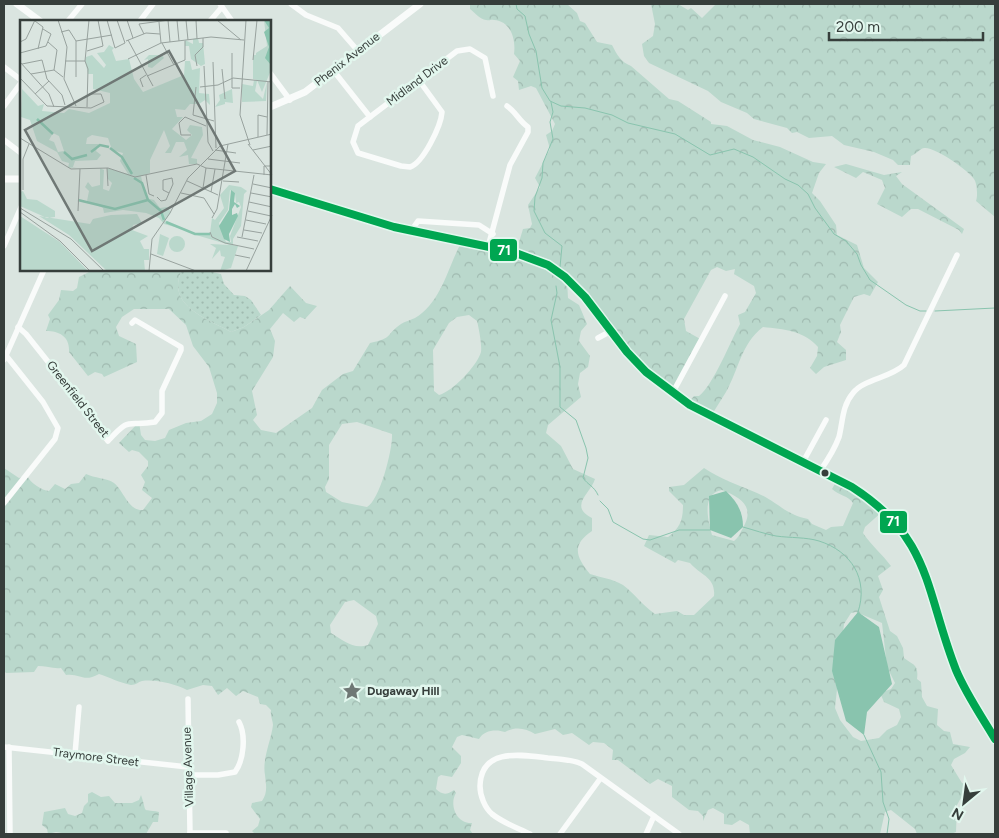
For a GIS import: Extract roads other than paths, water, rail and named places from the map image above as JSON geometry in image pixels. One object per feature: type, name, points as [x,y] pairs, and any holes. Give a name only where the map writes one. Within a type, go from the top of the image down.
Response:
[{"type":"main road","points":[[17,4],[39,20]]},
{"type":"main road","name":"Phenix Avenue","points":[[271,107],[290,100],[420,4]]},
{"type":"main road","points":[[4,179],[20,178]]},
{"type":"main road","points":[[271,189],[363,219],[527,256],[554,269],[585,297],[646,372],[672,394],[690,405],[852,487],[879,506],[910,541],[929,582],[957,671],[995,739]]},
{"type":"street","points":[[69,20],[82,4]]},
{"type":"street","points":[[141,20],[153,4]]},
{"type":"street","points":[[291,4],[306,15],[338,28],[358,50]]},
{"type":"street","points":[[211,20],[221,5],[231,20]]},
{"type":"street","name":"Midland Drive","points":[[418,79],[442,112],[441,122],[423,157],[414,166],[400,166],[365,156],[356,151],[353,142],[355,131],[418,79],[457,51],[470,49],[485,58],[493,96]]},
{"type":"street","points":[[4,67],[20,81]]},
{"type":"street","points":[[333,70],[370,117]]},
{"type":"street","points":[[271,74],[290,100]]},
{"type":"street","points":[[4,106],[20,83]]},
{"type":"street","points":[[488,247],[510,165],[528,132],[528,127],[522,123],[518,114],[506,106]]},
{"type":"street","points":[[4,140],[20,152]]},
{"type":"street","points":[[4,246],[20,209]]},
{"type":"street","points":[[411,231],[418,221],[479,225],[492,234]]},
{"type":"street","points":[[820,471],[837,443],[844,408],[852,394],[861,386],[888,376],[904,365],[957,255]]},
{"type":"street","points":[[4,503],[55,439],[58,428],[51,414],[5,356],[44,271]]},
{"type":"street","points":[[672,394],[725,296]]},
{"type":"street","name":"Greenfield Street","points":[[18,327],[49,362],[108,441],[122,426],[130,422],[155,422],[162,413],[162,391],[181,350],[181,347],[174,341],[135,320],[132,323]]},
{"type":"street","points":[[598,338],[611,331]]},
{"type":"street","points":[[803,462],[826,420]]},
{"type":"street","name":"Village Avenue","points":[[188,699],[190,834]]},
{"type":"street","points":[[75,754],[79,706]]},
{"type":"street","points":[[189,775],[224,775],[235,772],[240,762],[244,735],[239,722]]},
{"type":"street","points":[[6,747],[10,834]]},
{"type":"street","name":"Traymore Street","points":[[6,747],[188,767]]},
{"type":"street","points":[[530,834],[492,814],[482,797],[481,779],[495,760],[514,754],[570,760],[582,764],[600,779],[679,834]]},
{"type":"street","points":[[560,834],[600,779]]},
{"type":"street","points":[[646,834],[654,816]]},
{"type":"street","points":[[190,834],[226,833]]},
{"type":"waterway","points":[[516,4],[517,9],[525,16],[529,34],[536,51],[542,88],[550,101],[561,106],[585,108],[612,115],[628,123],[675,134],[710,155],[734,149],[753,157],[785,179],[798,185],[808,194],[815,208],[834,234],[846,241],[857,254],[870,280],[906,305],[920,311],[926,311]]},
{"type":"waterway","points":[[551,102],[553,112],[550,122],[553,139],[543,163],[542,178],[535,197],[534,211],[545,233],[562,246],[560,267]]},
{"type":"waterway","points":[[556,286],[557,293],[551,320],[560,367],[560,407],[576,420],[588,458],[583,478],[598,495]]},
{"type":"waterway","points":[[935,311],[995,308]]},
{"type":"waterway","points":[[600,501],[608,509],[613,522],[643,539],[650,540],[679,530],[710,530]]},
{"type":"waterway","points":[[743,527],[776,536],[819,541],[840,552],[855,568],[859,578],[861,600],[858,612]]},
{"type":"waterway","points":[[864,735],[881,772],[883,802],[889,819],[887,834]]},
{"type":"place","name":"Dugaway Hill","points":[[352,691]]}]
